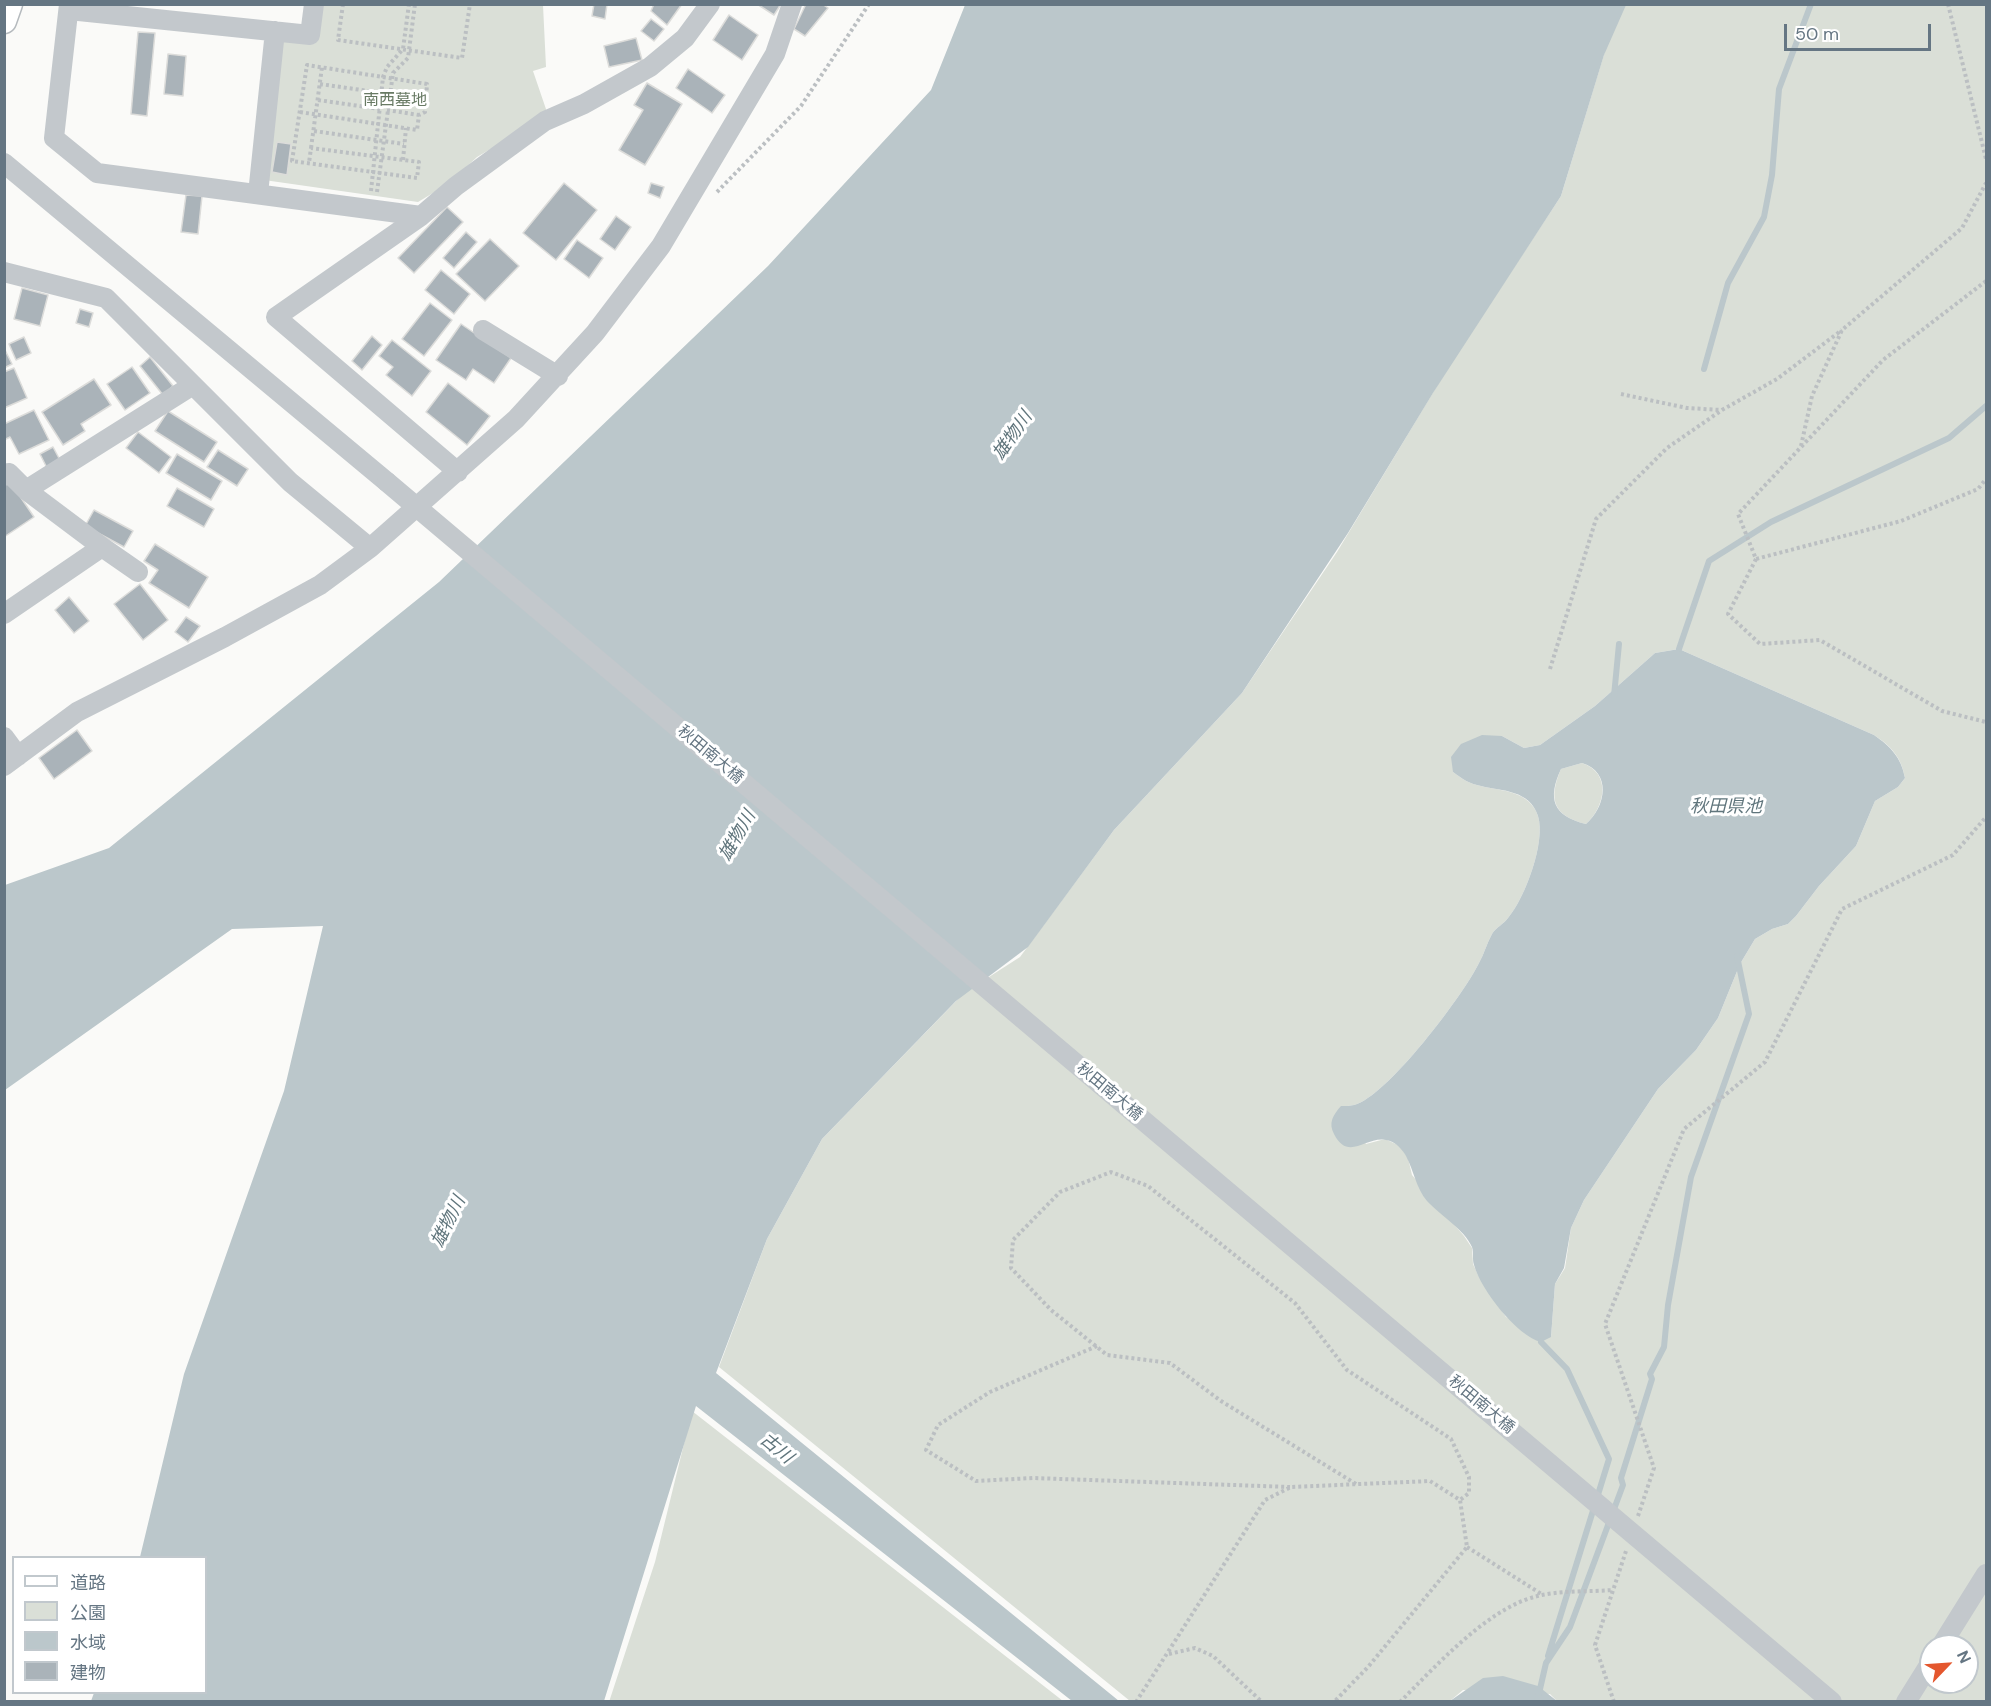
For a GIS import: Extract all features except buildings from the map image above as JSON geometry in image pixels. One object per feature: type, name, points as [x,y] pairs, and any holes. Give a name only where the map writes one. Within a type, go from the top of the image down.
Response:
[{"type":"main road","points":[[4,21],[10,4]]},
{"type":"street","points":[[314,4],[310,34],[69,7],[54,138],[97,173],[422,216]]},
{"type":"street","points":[[458,472],[276,317],[422,216],[456,186],[545,121],[584,104],[650,67],[685,38],[710,4]]},
{"type":"street","points":[[4,737],[11,761],[76,712],[225,637],[320,585],[370,548],[458,472],[558,376],[595,333],[660,246],[775,54],[792,4]]},
{"type":"street","points":[[258,194],[275,31]]},
{"type":"street","name":"秋田南大橋","points":[[4,163],[387,482],[1832,1701]]},
{"type":"street","points":[[4,272],[106,298],[290,482],[370,548]]},
{"type":"street","points":[[483,330],[558,376]]},
{"type":"street","points":[[26,490],[193,385]]},
{"type":"street","points":[[6,470],[26,490],[138,572]]},
{"type":"street","points":[[4,614],[102,547]]},
{"type":"street","points":[[1948,1634],[1986,1574]]},
{"type":"street","points":[[1906,1701],[1919,1681]]},
{"type":"path","points":[[343,4],[338,40],[462,58],[470,4]]},
{"type":"path","points":[[370,195],[383,77],[387,67],[403,50],[409,4]]},
{"type":"path","points":[[377,196],[392,78],[393,73],[408,58],[415,4]]},
{"type":"path","points":[[709,200],[801,106],[869,4]]},
{"type":"path","points":[[1948,4],[1986,159]]},
{"type":"path","points":[[311,148],[419,162],[417,178],[292,161],[307,65],[428,84],[425,112],[419,115],[387,110]]},
{"type":"path","points":[[309,163],[322,67]]},
{"type":"path","points":[[320,84],[382,93]]},
{"type":"path","points":[[390,94],[426,99]]},
{"type":"path","points":[[318,100],[380,109]]},
{"type":"path","points":[[300,112],[417,130],[419,115]]},
{"type":"path","points":[[403,160],[406,128]]},
{"type":"path","points":[[314,131],[404,144]]},
{"type":"path","points":[[1550,669],[1596,519],[1667,448],[1722,410],[1777,380],[1842,330],[1962,228],[1986,183]]},
{"type":"path","points":[[1756,560],[1738,514],[1883,360],[1986,281]]},
{"type":"path","points":[[1801,447],[1812,396],[1842,330]]},
{"type":"path","points":[[1621,394],[1687,408],[1722,410]]},
{"type":"path","points":[[1986,478],[1978,489],[1901,521],[1756,560],[1728,614],[1760,644],[1820,640],[1942,711],[1986,722]]},
{"type":"path","points":[[1636,1523],[1654,1468],[1605,1324],[1684,1129],[1765,1062],[1842,909],[1953,855],[1986,817]]},
{"type":"path","points":[[1356,1484],[1221,1401],[1170,1363],[1107,1355],[1051,1310],[1011,1268],[1013,1240],[1060,1192],[1111,1172],[1148,1186],[1295,1303],[1347,1370],[1451,1439],[1469,1477],[1469,1493],[1460,1500]]},
{"type":"path","points":[[1097,1346],[990,1392],[938,1425],[926,1450],[976,1481],[1033,1478],[1291,1487],[1430,1481],[1460,1500],[1467,1547],[1368,1666],[1334,1701]]},
{"type":"path","points":[[1136,1701],[1265,1500],[1291,1487]]},
{"type":"path","points":[[1614,1701],[1595,1645],[1628,1545]]},
{"type":"path","points":[[1467,1547],[1543,1595]]},
{"type":"path","points":[[1400,1701],[1463,1640],[1514,1604],[1543,1595],[1613,1590]]},
{"type":"path","points":[[1168,1654],[1195,1648],[1213,1656],[1262,1701]]},
{"type":"green space","name":"南西墓地","points":[[319,5],[543,5],[546,67],[533,71],[548,115],[477,157],[448,184],[418,202],[264,180],[281,40],[314,44]]},
{"type":"green space","points":[[1625,5],[1986,5],[1986,1701],[1557,1701],[1550,1694],[1463,1690],[1450,1701],[1130,1701],[719,1367],[767,1239],[822,1139],[964,993],[1020,957],[1114,830],[1242,693],[1337,552],[1449,366],[1561,196],[1609,38]],"holes":[[[1679,649],[1874,735],[1895,753],[1905,778],[1898,787],[1875,801],[1856,846],[1819,886],[1796,916],[1788,924],[1772,929],[1755,939],[1740,964],[1718,1018],[1696,1050],[1658,1089],[1584,1200],[1571,1228],[1565,1268],[1555,1284],[1551,1337],[1506,1317],[1478,1275],[1473,1264],[1472,1248],[1412,1175],[1408,1158],[1400,1146],[1385,1139],[1366,1144],[1341,1106],[1354,1105],[1368,1098],[1385,1084],[1423,1043],[1471,978],[1490,937],[1514,909],[1527,884],[1539,840],[1540,827],[1534,808],[1522,797],[1473,784],[1453,772],[1502,736],[1524,748],[1540,745],[1595,706],[1655,653]]]},
{"type":"green space","points":[[1582,763],[1598,774],[1602,791],[1598,809],[1586,824],[1575,821],[1560,811],[1554,797],[1561,769]]},
{"type":"green space","points":[[692,1411],[1063,1701],[609,1702],[655,1562]]},
{"type":"water","points":[[965,5],[1626,5],[1604,55],[1561,196],[1433,393],[1348,533],[1242,693],[1114,830],[1028,947],[956,1001],[822,1139],[767,1239],[716,1373],[1119,1701],[1072,1701],[696,1406],[604,1701],[91,1701],[94,1694],[207,1694],[207,1556],[140,1556],[184,1374],[284,1091],[323,926],[232,929],[5,1090],[5,885],[109,848],[439,582],[768,266],[931,90]]},
{"type":"water","name":"秋田県池","points":[[1679,649],[1874,735],[1894,753],[1901,764],[1905,778],[1898,787],[1875,801],[1856,846],[1819,886],[1796,916],[1788,924],[1772,929],[1755,939],[1740,964],[1718,1018],[1696,1050],[1658,1089],[1584,1200],[1571,1228],[1564,1268],[1555,1284],[1551,1337],[1541,1342],[1521,1331],[1492,1299],[1473,1263],[1472,1247],[1468,1240],[1423,1196],[1409,1162],[1400,1148],[1386,1140],[1371,1141],[1358,1146],[1345,1146],[1334,1134],[1331,1123],[1341,1106],[1354,1105],[1368,1098],[1385,1084],[1442,1019],[1471,978],[1490,937],[1506,920],[1521,897],[1537,854],[1540,827],[1538,816],[1529,801],[1514,793],[1470,783],[1453,772],[1451,757],[1461,744],[1482,735],[1502,736],[1524,748],[1540,745],[1595,706],[1655,653]],"holes":[[[1582,763],[1598,774],[1603,790],[1598,809],[1586,824],[1575,821],[1560,811],[1556,805],[1554,789],[1561,769]]]},
{"type":"water","points":[[1503,1676],[1538,1686],[1557,1701],[1450,1701],[1483,1678]]},
{"type":"waterway","points":[[1704,369],[1728,283],[1764,217],[1772,175],[1779,89],[1811,4]]},
{"type":"waterway","points":[[1679,649],[1709,561],[1771,522],[1949,438],[1986,406]]},
{"type":"waterway","points":[[1614,696],[1619,644]]},
{"type":"waterway","points":[[1537,1702],[1546,1663],[1570,1627],[1623,1485],[1621,1478],[1652,1379],[1650,1374],[1664,1347],[1668,1305],[1691,1177],[1749,1014],[1737,956]]},
{"type":"waterway","points":[[1541,1342],[1567,1369],[1609,1459],[1548,1656]]},
{"type":"water label","name":"雄物川","points":[[1013,436]]},
{"type":"water label","name":"雄物川","points":[[738,836]]},
{"type":"water label","name":"雄物川","points":[[449,1222]]},
{"type":"water label","name":"古川","points":[[776,1449]]}]
